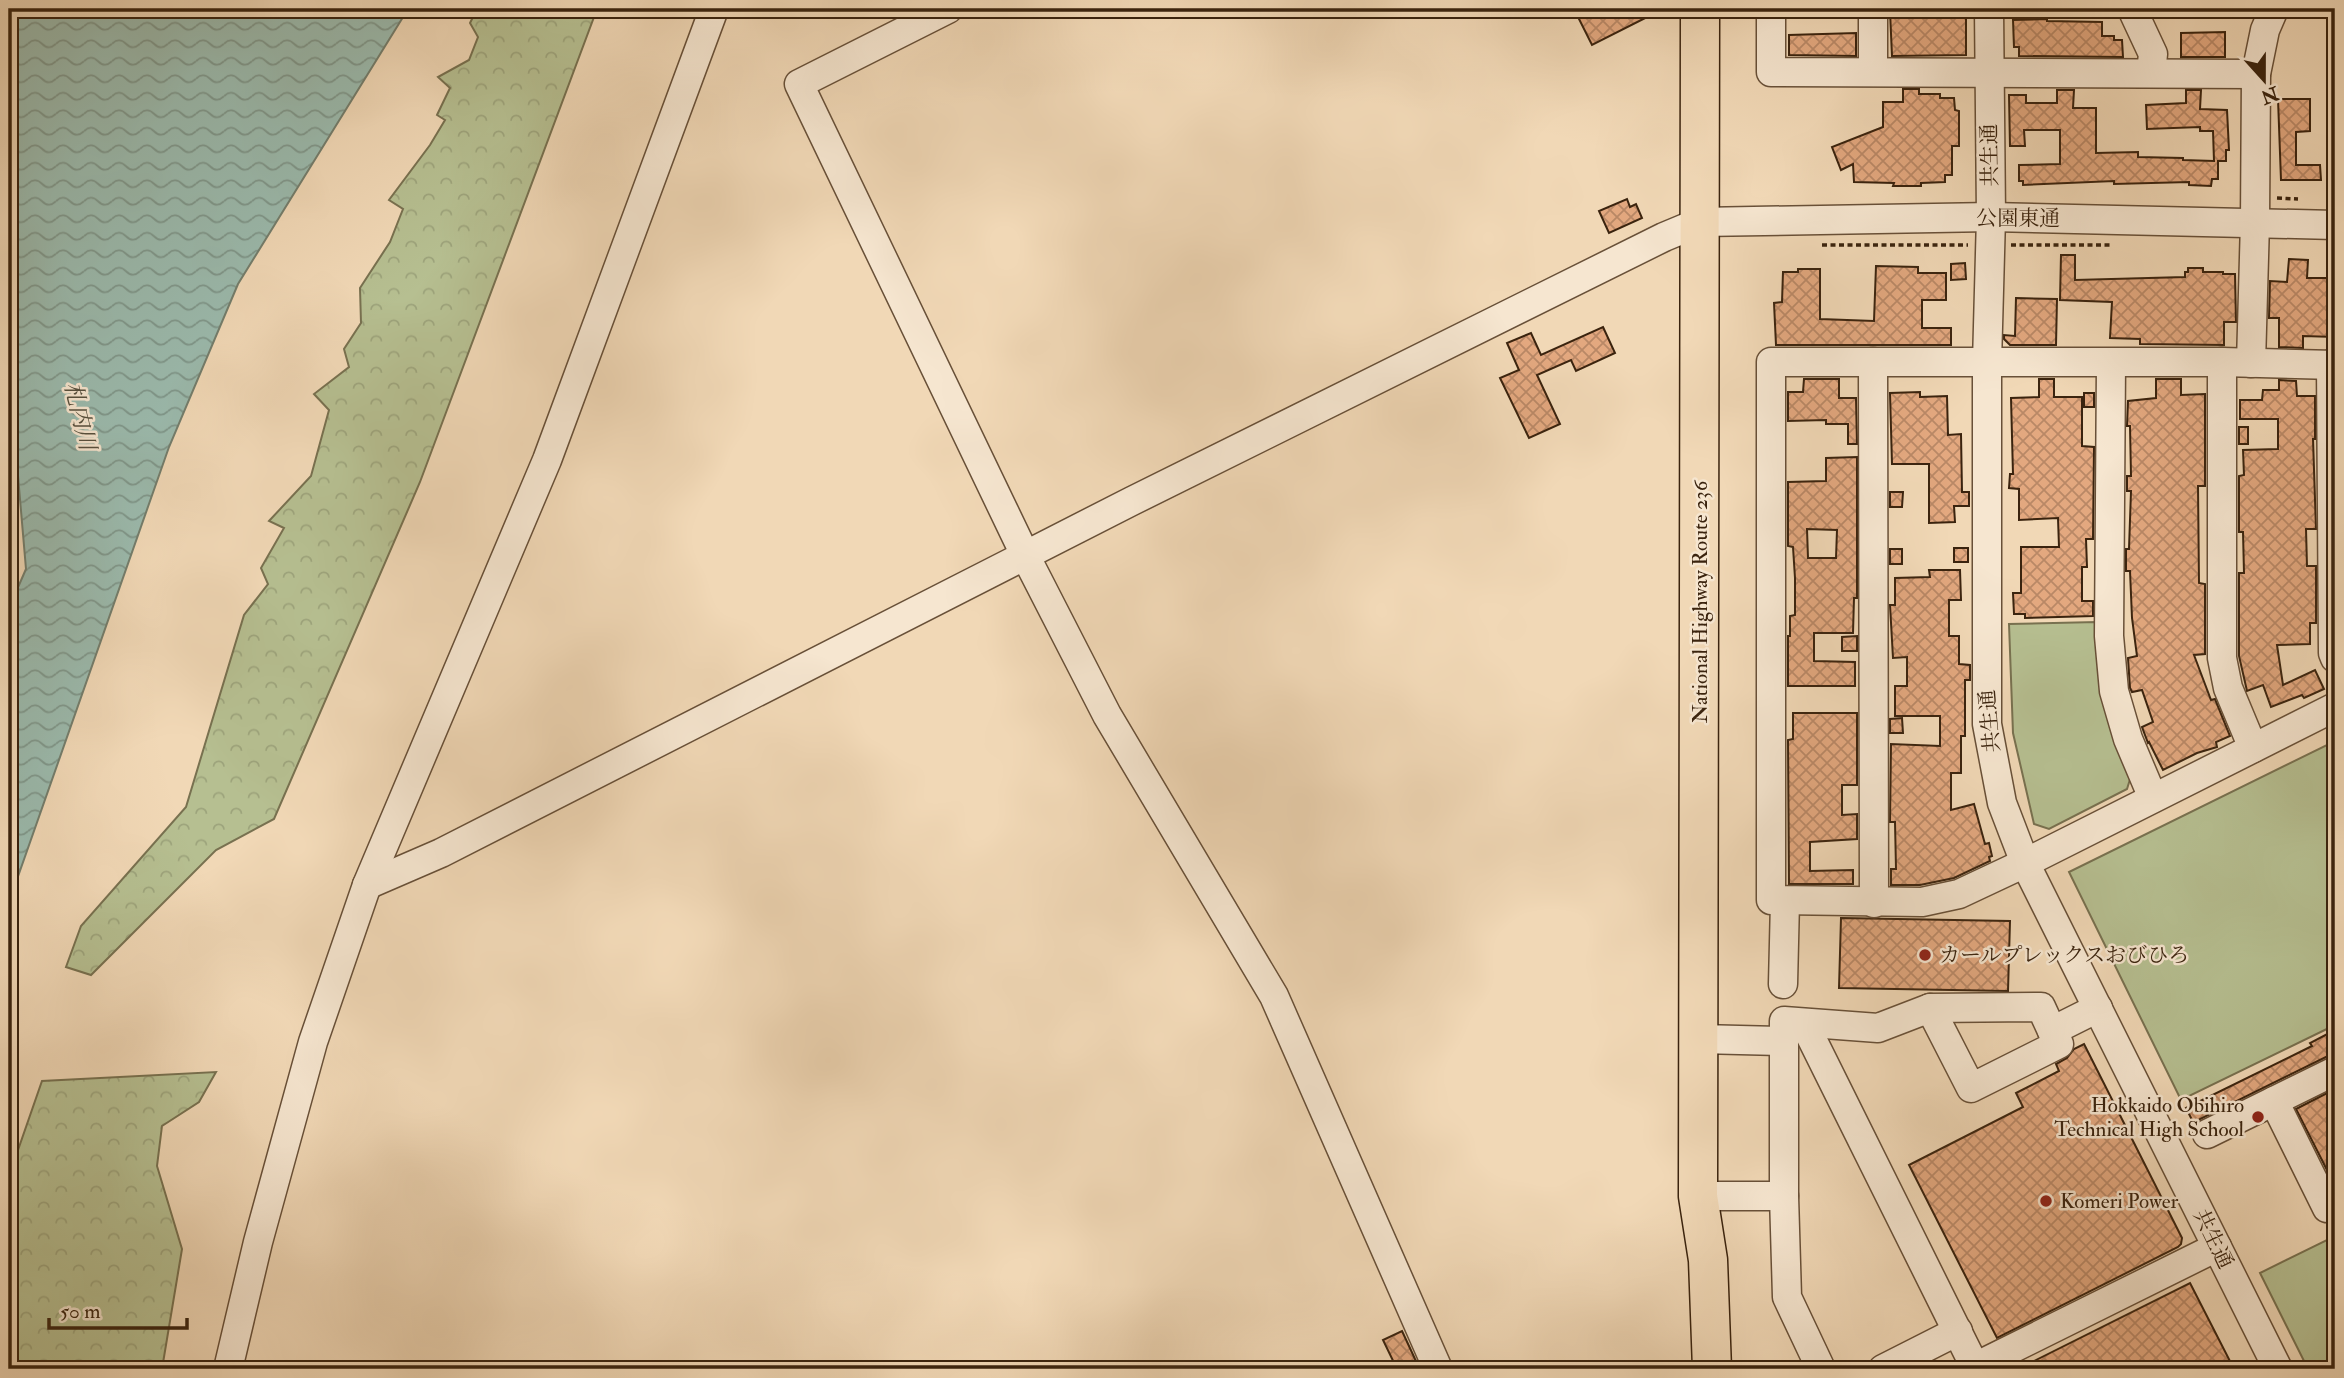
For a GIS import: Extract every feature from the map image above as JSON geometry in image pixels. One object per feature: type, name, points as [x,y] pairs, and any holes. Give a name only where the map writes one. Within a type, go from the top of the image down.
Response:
[{"type":"highway","name":"National Highway Route 236","points":[[1700,9],[1698,1196],[1708,1260],[1712,1369]]},
{"type":"highway","name":"National Highway Route 236","points":[[1688,1369],[1688,1255],[1698,1196]]},
{"type":"street","points":[[228,1369],[258,1242],[313,1042],[367,885],[547,460],[714,9]]},
{"type":"street","points":[[947,9],[799,84],[1026,557],[1107,715],[1274,996],[1438,1369]]},
{"type":"street","points":[[1771,9],[1771,72],[2256,74]]},
{"type":"street","points":[[1873,71],[1874,9]]},
{"type":"street","name":"共生通","points":[[1989,9],[1991,217],[1987,363],[1987,724],[2002,803],[2025,863],[2278,1369]]},
{"type":"street","points":[[2132,9],[2153,54],[2151,73]]},
{"type":"street","points":[[2251,363],[2256,74],[2265,30],[2274,9]]},
{"type":"street","name":"公園東通","points":[[1700,222],[1991,217],[2335,225]]},
{"type":"street","points":[[367,885],[441,853],[1132,501],[1627,255],[1700,222]]},
{"type":"street","points":[[2335,658],[2333,365],[2222,362],[1771,362],[1771,900],[1922,902],[1959,894],[2335,708]]},
{"type":"street","points":[[1873,362],[1874,903]]},
{"type":"street","points":[[2222,362],[2222,658],[2228,688],[2253,748]]},
{"type":"street","points":[[2111,364],[2109,636],[2114,691],[2128,739],[2153,798]]},
{"type":"street","points":[[1783,984],[1785,901]]},
{"type":"street","points":[[1699,1039],[1878,1028],[1930,1008],[2040,1007],[2059,1044],[1971,1088],[1930,1008]]},
{"type":"street","points":[[2052,1031],[2098,1008]]},
{"type":"street","points":[[1794,1032],[1784,1196],[1787,1297],[1821,1369]]},
{"type":"street","points":[[1794,1032],[1958,1331],[1974,1368],[2217,1247]]},
{"type":"street","points":[[2207,1135],[2335,1071]]},
{"type":"street","points":[[2274,1101],[2327,1208],[2335,1204]]},
{"type":"street","points":[[1698,1196],[1784,1196]]},
{"type":"street","points":[[1883,1369],[1958,1331]]},
{"type":"path","points":[[1813,245],[2115,245]]},
{"type":"green space","points":[[477,9],[597,9],[420,482],[274,819],[216,850],[91,975],[66,967],[81,926],[186,807],[244,615],[268,584],[261,568],[284,528],[269,521],[311,476],[329,410],[314,394],[349,367],[344,349],[361,323],[360,288],[390,242],[403,209],[389,200],[445,120],[437,115],[450,88],[438,77],[469,60],[478,37],[470,23]]},
{"type":"green space","points":[[2097,622],[2131,776],[2127,789],[2049,829],[2034,824],[2013,733],[2009,624]]},
{"type":"green space","name":"Hokkaido Obihiro Technical High School","points":[[2335,741],[2335,1025],[2181,1100],[2069,872]]},
{"type":"green space","points":[[216,1072],[199,1102],[162,1126],[157,1166],[182,1249],[162,1369],[9,1369],[9,1176],[42,1081]]},
{"type":"green space","points":[[2335,1236],[2335,1357],[2308,1369],[2260,1273]]},
{"type":"water","name":"札内川","points":[[9,9],[408,9],[238,284],[169,447],[15,885],[9,915],[9,608],[26,569],[9,371]]},
{"type":"building","points":[[1574,9],[1663,9],[1592,45]]},
{"type":"building","points":[[1966,9],[1966,55],[1892,56],[1890,11]]},
{"type":"building","points":[[2013,20],[2102,22],[2102,36],[2114,36],[2114,40],[2122,40],[2123,57],[2019,56],[2019,47],[2014,47]]},
{"type":"building","points":[[2225,32],[2225,57],[2181,57],[2181,33]]},
{"type":"building","points":[[1856,33],[1856,56],[1789,55],[1789,35]]},
{"type":"building","points":[[1903,89],[1919,89],[1919,94],[1940,94],[1940,98],[1954,98],[1955,110],[1959,111],[1959,146],[1952,146],[1952,175],[1945,175],[1945,182],[1921,183],[1921,186],[1854,182],[1853,164],[1841,170],[1832,147],[1883,127],[1883,102],[1903,102]]},
{"type":"building","points":[[2057,90],[2074,90],[2073,108],[2096,108],[2096,153],[2138,152],[2138,157],[2214,161],[2213,131],[2200,131],[2200,127],[2147,129],[2146,105],[2186,103],[2186,90],[2201,90],[2200,109],[2227,110],[2229,150],[2226,150],[2226,161],[2218,161],[2218,179],[2212,179],[2211,186],[2189,185],[2189,182],[2114,184],[2114,181],[2023,185],[2023,181],[2019,181],[2019,165],[2060,164],[2060,130],[2024,130],[2025,146],[2010,146],[2009,95],[2026,95],[2026,103],[2057,103]]},
{"type":"building","points":[[2278,99],[2310,99],[2310,131],[2296,132],[2296,165],[2320,165],[2321,180],[2281,180]]},
{"type":"building","points":[[1627,199],[1630,207],[1636,204],[1642,218],[1609,233],[1599,211]]},
{"type":"building","points":[[2061,255],[2075,255],[2075,280],[2185,277],[2188,268],[2235,274],[2236,322],[2224,322],[2224,345],[2140,344],[2140,339],[2110,338],[2112,302],[2060,300]]},
{"type":"building","points":[[2289,259],[2308,260],[2307,278],[2335,278],[2335,337],[2303,336],[2303,348],[2279,347],[2279,318],[2269,318],[2270,281],[2287,282]]},
{"type":"building","points":[[1965,263],[1966,279],[1951,280],[1951,264]]},
{"type":"building","points":[[1876,266],[1918,267],[1918,273],[1946,273],[1946,300],[1922,300],[1922,328],[1951,328],[1951,345],[1776,345],[1774,303],[1782,302],[1783,272],[1820,269],[1820,319],[1874,321]]},
{"type":"building","points":[[2016,298],[2057,299],[2056,345],[2010,345],[2004,339],[2004,335],[2015,336]]},
{"type":"building","points":[[1603,327],[1615,353],[1576,371],[1571,360],[1537,375],[1560,424],[1529,438],[1500,378],[1519,370],[1507,343],[1531,333],[1541,355]]},
{"type":"building","points":[[1804,379],[1839,379],[1839,398],[1856,398],[1857,444],[1848,444],[1848,424],[1826,424],[1826,420],[1788,421],[1788,392],[1803,392]]},
{"type":"building","points":[[2039,379],[2054,379],[2054,397],[2082,397],[2082,446],[2094,447],[2093,539],[2086,539],[2087,567],[2082,567],[2082,601],[2093,601],[2093,616],[2025,618],[2025,614],[2014,614],[2013,593],[2021,593],[2021,547],[2059,547],[2058,518],[2019,520],[2019,489],[2009,488],[2010,474],[2013,474],[2011,398],[2039,397]]},
{"type":"building","points":[[2156,379],[2181,379],[2181,395],[2205,394],[2205,486],[2198,486],[2199,583],[2205,584],[2205,654],[2194,655],[2211,700],[2215,699],[2230,736],[2216,742],[2217,747],[2197,753],[2163,770],[2142,727],[2153,722],[2142,690],[2132,692],[2130,688],[2128,658],[2137,656],[2130,571],[2126,571],[2131,491],[2127,491],[2127,476],[2131,476],[2128,401],[2156,398]]},
{"type":"building","points":[[2279,380],[2296,381],[2297,396],[2315,396],[2313,439],[2316,529],[2306,529],[2307,566],[2316,566],[2316,623],[2310,623],[2310,644],[2277,645],[2283,685],[2315,670],[2324,689],[2271,707],[2263,685],[2247,691],[2239,656],[2239,573],[2244,573],[2243,532],[2239,532],[2239,476],[2244,475],[2243,450],[2278,449],[2278,419],[2240,419],[2240,400],[2262,400],[2263,390],[2279,390]]},
{"type":"building","points":[[1920,392],[1920,397],[1947,396],[1948,435],[1961,434],[1962,492],[1969,492],[1969,506],[1954,506],[1955,522],[1929,523],[1929,464],[1892,464],[1890,393]]},
{"type":"building","points":[[2084,393],[2094,393],[2094,407],[2084,407]]},
{"type":"building","points":[[2239,427],[2248,427],[2248,444],[2239,444]]},
{"type":"building","points":[[1857,457],[1857,598],[1854,598],[1853,633],[1814,633],[1814,661],[1855,662],[1855,686],[1788,686],[1788,636],[1790,616],[1795,615],[1795,578],[1793,547],[1788,546],[1788,482],[1826,481],[1826,458]],"holes":[[[1807,529],[1837,530],[1836,558],[1808,558]]]},
{"type":"building","points":[[1890,492],[1903,492],[1902,507],[1890,507]]},
{"type":"building","points":[[1954,548],[1968,548],[1968,562],[1954,562]]},
{"type":"building","points":[[1890,549],[1902,549],[1902,564],[1890,564]]},
{"type":"building","points":[[1929,570],[1960,570],[1961,600],[1949,600],[1949,636],[1959,636],[1959,664],[1970,665],[1970,680],[1965,680],[1965,736],[1961,736],[1961,773],[1951,773],[1951,810],[1974,804],[1985,844],[1989,843],[1992,856],[1989,857],[1990,861],[1954,878],[1920,885],[1891,885],[1891,869],[1896,869],[1895,822],[1890,822],[1891,744],[1940,746],[1940,716],[1895,716],[1895,686],[1907,686],[1907,657],[1893,658],[1890,605],[1895,605],[1895,578],[1930,577]]},
{"type":"building","points":[[1857,636],[1857,651],[1842,651],[1842,637]]},
{"type":"building","points":[[1793,713],[1857,713],[1857,785],[1842,785],[1842,815],[1857,814],[1857,839],[1810,842],[1810,871],[1853,870],[1853,884],[1789,884],[1788,740],[1793,739]]},
{"type":"building","points":[[1902,718],[1903,733],[1890,733],[1890,719]]},
{"type":"building","name":"カールプレックスおびひろ","points":[[1841,918],[2010,921],[2008,991],[1839,988]]},
{"type":"building","points":[[2335,1030],[2335,1054],[2194,1124],[2186,1108],[2312,1046],[2310,1043]]},
{"type":"building","name":"Komeri Power","points":[[2084,1044],[2182,1238],[2181,1244],[1997,1338],[1909,1165],[2023,1107],[2016,1093],[2059,1071],[2056,1064]]},
{"type":"building","points":[[2335,1089],[2335,1168],[2328,1172],[2296,1109]]},
{"type":"building","points":[[2190,1283],[2234,1369],[2018,1369]]},
{"type":"building","points":[[1402,1331],[1420,1369],[1397,1369],[1383,1340]]},
{"type":"place","name":"カールプレックスおびひろ","points":[[1925,955]]},
{"type":"place","name":"Hokkaido Obihiro Technical High School","points":[[2258,1117]]},
{"type":"place","name":"Komeri Power","points":[[2046,1201]]}]
